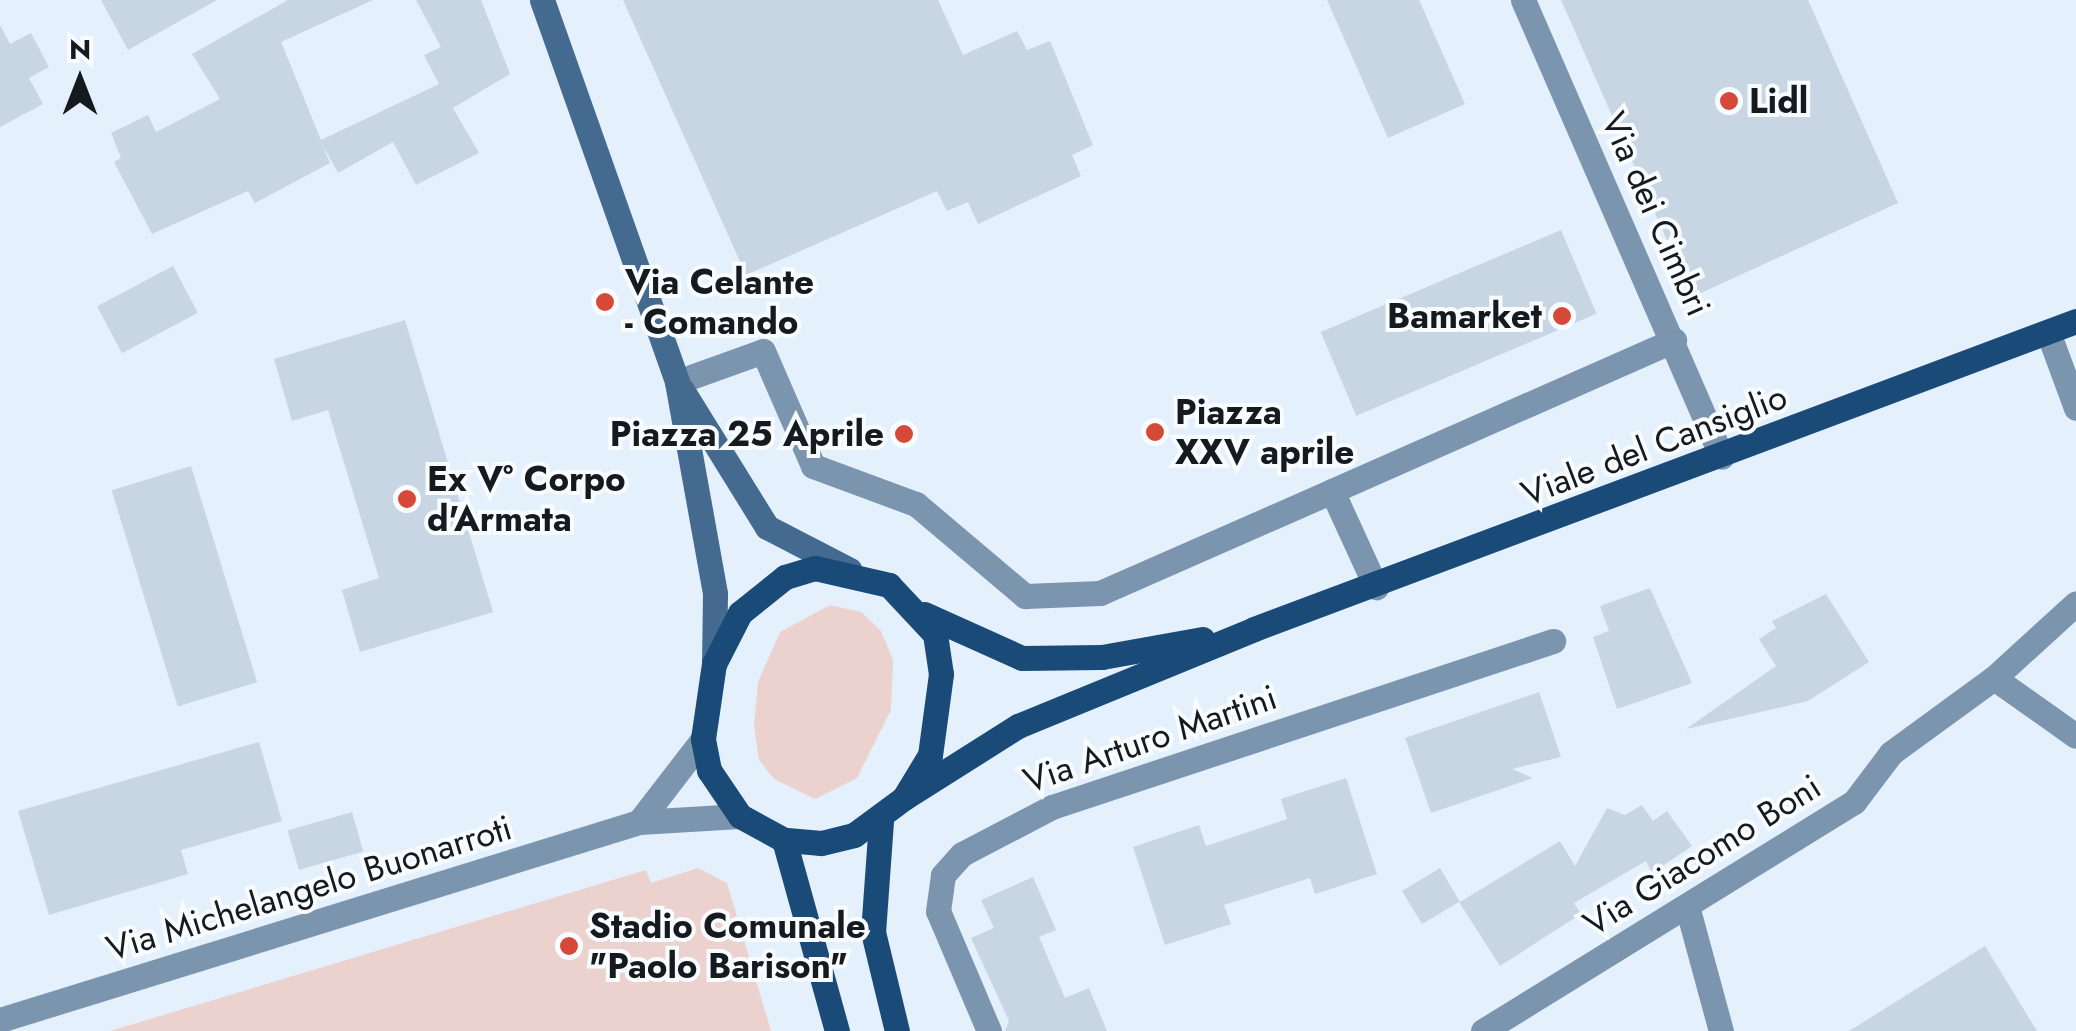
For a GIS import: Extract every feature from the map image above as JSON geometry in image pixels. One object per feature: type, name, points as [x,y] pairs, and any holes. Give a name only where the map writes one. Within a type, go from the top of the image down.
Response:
[{"type":"main road","points":[[542,0],[677,382],[715,594],[714,664],[702,739],[708,770],[740,816],[784,840],[822,842],[881,821],[904,798],[930,755],[940,715],[935,634],[920,612],[767,527],[677,382]]},
{"type":"main road","name":"Viale del Cansiglio","points":[[904,798],[1018,726],[1254,629],[1376,588],[2076,322]]},
{"type":"main road","points":[[714,664],[740,613],[785,577],[853,572]]},
{"type":"main road","name":"Viale del Cansiglio","points":[[920,612],[1000,651],[1048,660],[1254,629]]},
{"type":"main road","points":[[881,821],[873,932],[897,1031]]},
{"type":"main road","points":[[784,840],[837,1031]]},
{"type":"street","name":"Via dei Cimbri","points":[[1523,0],[1722,457]]},
{"type":"street","points":[[2048,332],[2076,408]]},
{"type":"street","points":[[677,382],[763,351],[804,451],[825,477],[916,504],[999,582],[1045,600],[1100,592],[1674,340]]},
{"type":"street","points":[[1332,491],[1376,588]]},
{"type":"street","name":"Via Giacomo Boni","points":[[1483,1031],[1854,802],[1891,753],[1994,678],[2076,602]]},
{"type":"street","name":"Via Arturo Martini","points":[[989,1031],[938,911],[943,875],[962,854],[1052,807],[1553,641]]},
{"type":"street","points":[[1994,678],[2076,736]]},
{"type":"street","points":[[639,822],[702,739]]},
{"type":"street","name":"Via Michelangelo Buonarroti","points":[[0,1020],[639,822],[740,816]]},
{"type":"street","points":[[1687,906],[1721,1031]]},
{"type":"shaded area","points":[[830,605],[861,612],[881,631],[893,660],[891,710],[857,778],[815,799],[774,779],[759,760],[754,726],[758,682],[780,632]]},
{"type":"shaded area","name":"Stadio Comunale \"Paolo Barison\"","points":[[698,868],[727,883],[771,1031],[110,1031],[646,870],[651,883]]},
{"type":"building","points":[[101,0],[217,0],[128,50]]},
{"type":"building","points":[[288,0],[373,0],[281,42],[321,140],[439,84],[424,55],[441,47],[416,0],[481,0],[510,74],[453,108],[479,153],[416,185],[393,142],[338,173],[322,144],[330,163],[255,203],[248,191],[152,234],[114,162],[121,158],[111,133],[148,115],[156,132],[220,99],[192,54]]},
{"type":"building","points":[[623,0],[938,0],[963,55],[1017,31],[1027,50],[1050,41],[1093,145],[1072,155],[1081,176],[978,224],[968,202],[947,211],[937,191],[746,275]]},
{"type":"building","points":[[1327,0],[1419,0],[1465,104],[1388,138]]},
{"type":"building","name":"Lidl","points":[[1561,0],[1808,0],[1898,203],[1692,297]]},
{"type":"building","points":[[0,25],[10,44],[31,33],[49,67],[29,78],[43,104],[0,127]]},
{"type":"building","points":[[1561,230],[1597,314],[1356,416],[1321,332]]},
{"type":"building","points":[[173,266],[198,313],[122,353],[97,306]]},
{"type":"building","name":"Ex V° Corpo d'Armata","points":[[405,320],[493,612],[360,652],[342,590],[379,578],[328,410],[292,421],[274,359]]},
{"type":"building","points":[[191,466],[257,682],[178,706],[112,490]]},
{"type":"building","points":[[1650,588],[1692,683],[1617,709],[1593,637],[1609,631],[1600,606]]},
{"type":"building","points":[[1826,594],[1869,662],[1808,701],[1686,729],[1776,666],[1759,639],[1776,628],[1772,621]]},
{"type":"building","points":[[1539,692],[1561,757],[1512,769],[1533,778],[1431,813],[1405,738]]},
{"type":"building","points":[[259,742],[282,821],[181,850],[188,874],[49,915],[18,811]]},
{"type":"building","points":[[1346,778],[1377,874],[1315,894],[1310,878],[1224,905],[1231,924],[1165,945],[1133,847],[1199,825],[1206,846],[1287,819],[1281,799]]},
{"type":"building","points":[[1642,805],[1653,821],[1667,811],[1692,846],[1652,873],[1646,861],[1574,903],[1581,914],[1500,966],[1459,902],[1422,924],[1402,891],[1440,868],[1460,902],[1560,841],[1575,866],[1607,808],[1625,815]]},
{"type":"building","points":[[352,812],[363,851],[299,870],[288,830]]},
{"type":"building","points":[[1033,877],[1056,930],[1039,937],[1065,998],[1089,988],[1107,1031],[1005,1031],[1009,1021],[971,938],[994,928],[981,900]]},
{"type":"building","points":[[1985,946],[2037,1031],[1849,1031]]},
{"type":"place","name":"Lidl","points":[[1729,101]]},
{"type":"place","name":"Via Celante - Comando","points":[[605,302]]},
{"type":"place","name":"Bamarket","points":[[1562,316]]},
{"type":"place","name":"Piazza XXV aprile","points":[[1155,432]]},
{"type":"place","name":"Piazza 25 Aprile","points":[[904,434]]},
{"type":"place","name":"Ex V° Corpo d'Armata","points":[[407,499]]},
{"type":"place","name":"Stadio Comunale \"Paolo Barison\"","points":[[569,946]]}]
